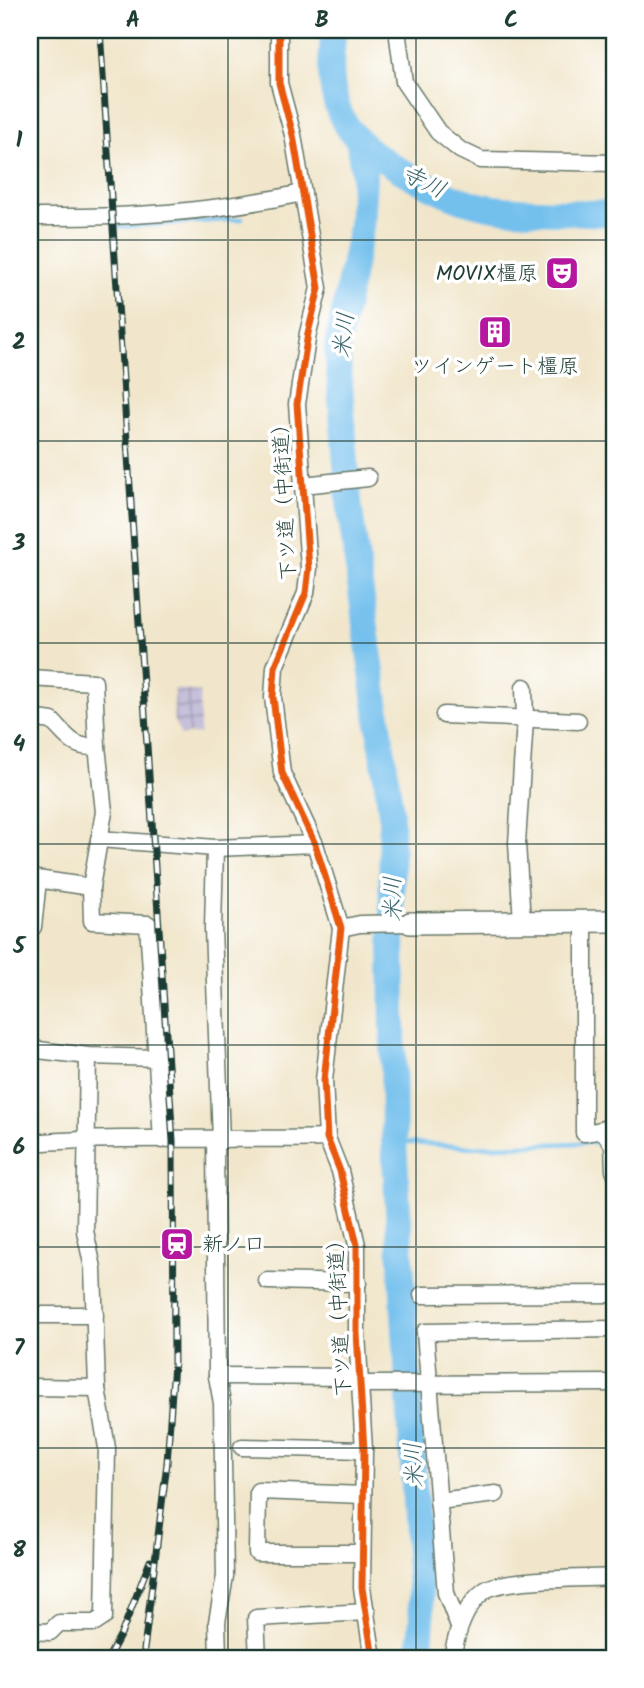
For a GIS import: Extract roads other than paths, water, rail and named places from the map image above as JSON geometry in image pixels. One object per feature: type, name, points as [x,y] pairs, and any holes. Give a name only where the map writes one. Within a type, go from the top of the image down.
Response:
[{"type":"street","name":"下ツ道（中街道）","points":[[279,30],[279,83],[293,135],[319,288],[308,333],[298,404],[307,485],[309,568],[306,593],[275,667],[273,697],[282,773],[315,844],[341,929],[324,1080],[327,1138],[350,1208],[357,1245],[359,1381],[364,1450],[362,1588],[373,1658]]},
{"type":"street","points":[[397,30],[404,82],[438,132],[460,150],[481,160],[614,163]]},
{"type":"street","points":[[30,217],[111,218],[215,210],[303,193]]},
{"type":"street","points":[[307,485],[368,478]]},
{"type":"street","points":[[30,678],[94,682],[104,812],[91,887],[92,921],[148,925],[162,1140]]},
{"type":"street","points":[[522,922],[517,843],[525,720],[524,687]]},
{"type":"street","points":[[443,715],[578,722]]},
{"type":"street","points":[[38,719],[52,721],[74,744],[85,748],[97,746]]},
{"type":"street","points":[[99,839],[215,848],[315,844]]},
{"type":"street","points":[[215,848],[213,929],[218,1141],[217,1376],[222,1403],[225,1576],[217,1622],[218,1658]]},
{"type":"street","points":[[30,927],[33,927],[34,879],[91,887]]},
{"type":"street","points":[[584,920],[584,1133],[606,1129],[613,1145],[614,1171]]},
{"type":"street","points":[[341,929],[360,924],[614,921]]},
{"type":"street","points":[[30,1049],[88,1056],[158,1058]]},
{"type":"street","points":[[30,1631],[50,1632],[59,1623],[95,1623],[104,1617],[107,1448],[97,1388],[93,1268],[85,1231],[88,1056]]},
{"type":"street","points":[[30,1143],[87,1138],[218,1141],[327,1138]]},
{"type":"street","points":[[267,1281],[358,1283]]},
{"type":"street","points":[[422,1295],[614,1294]]},
{"type":"street","points":[[40,1315],[94,1315]]},
{"type":"street","points":[[459,1627],[446,1593],[424,1383],[425,1332],[614,1329]]},
{"type":"street","points":[[217,1376],[392,1384],[614,1383]]},
{"type":"street","points":[[30,1387],[97,1388]]},
{"type":"street","points":[[242,1447],[364,1450]]},
{"type":"street","points":[[362,1553],[257,1553],[258,1491],[363,1495]]},
{"type":"street","points":[[438,1501],[496,1494]]},
{"type":"street","points":[[452,1658],[459,1627],[485,1590],[506,1583],[614,1577]]},
{"type":"street","points":[[258,1658],[256,1618],[367,1612]]},
{"type":"waterway","name":"寺川","points":[[334,30],[331,59],[336,104],[356,137],[391,165],[436,189],[479,205],[516,210],[614,214]]},
{"type":"waterway","name":"米川","points":[[359,144],[364,176],[361,227],[337,347],[349,503],[391,813],[394,1142],[422,1619],[419,1658]]},
{"type":"waterway","points":[[115,227],[242,219]]},
{"type":"waterway","points":[[394,1142],[471,1147],[606,1142]]},
{"type":"railway","points":[[100,30],[173,1141],[174,1363],[167,1463],[143,1658]]},
{"type":"railway","points":[[108,1658],[122,1632],[150,1561]]},
{"type":"place","name":"MOVIX橿原","points":[[562,273]]},
{"type":"place","name":"ツインゲート橿原","points":[[495,332]]},
{"type":"place","name":"新ノ口","points":[[177,1244]]}]
